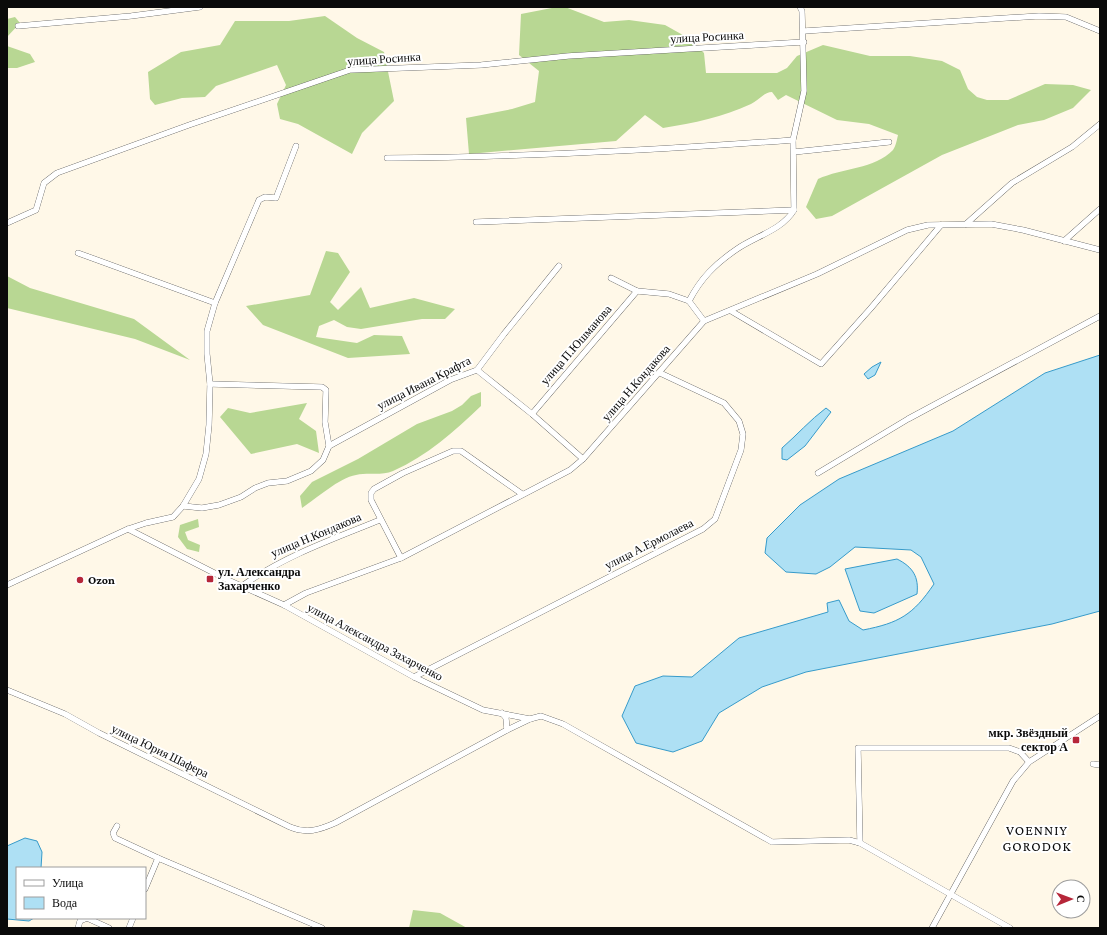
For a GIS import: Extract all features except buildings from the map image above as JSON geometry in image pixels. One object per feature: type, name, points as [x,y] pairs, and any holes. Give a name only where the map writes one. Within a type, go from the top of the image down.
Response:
[{"type":"street","points":[[18,26],[132,16],[178,8],[200,7]]},
{"type":"street","points":[[689,301],[699,282],[714,266],[737,249],[788,219],[794,210],[793,140],[804,91],[804,31],[800,7]]},
{"type":"street","points":[[804,31],[1039,16],[1066,17],[1100,31]]},
{"type":"street","name":"улица Росинка","points":[[7,222],[36,210],[44,183],[57,173],[189,125],[350,70],[481,65],[568,56],[804,42]]},
{"type":"street","points":[[966,224],[1012,184],[1072,147],[1100,124]]},
{"type":"street","points":[[387,158],[607,152],[793,140]]},
{"type":"street","points":[[794,152],[890,142]]},
{"type":"street","points":[[7,585],[128,529],[173,517],[183,506],[199,479],[206,454],[210,384],[207,354],[208,330],[215,303],[259,200],[266,197],[276,198],[296,146]]},
{"type":"street","points":[[1064,241],[1100,209]]},
{"type":"street","points":[[476,222],[794,210]]},
{"type":"street","points":[[611,278],[637,291],[669,294],[689,301],[704,322],[817,274],[907,230],[928,225],[991,224],[1023,230],[1100,250]]},
{"type":"street","points":[[731,311],[821,364],[871,308],[941,225]]},
{"type":"street","points":[[78,253],[215,303]]},
{"type":"street","name":"улица Ивана Крафта","points":[[329,446],[450,380],[477,370],[559,266]]},
{"type":"street","name":"улица П.Юшманова","points":[[532,414],[637,291]]},
{"type":"street","points":[[818,473],[908,419],[1100,316]]},
{"type":"street","name":"улица Н.Кондакова","points":[[284,604],[306,593],[401,558],[570,470],[583,459],[704,322]]},
{"type":"street","points":[[477,370],[532,414],[583,459]]},
{"type":"street","name":"улица А.Ермолаева","points":[[414,677],[703,529],[715,519],[742,450],[743,434],[739,421],[724,403],[660,373]]},
{"type":"street","points":[[183,506],[202,508],[219,505],[241,497],[268,483],[287,481],[311,471],[323,460],[329,446],[324,409],[327,396],[326,390],[322,387],[210,384]]},
{"type":"street","name":"улица Н.Кондакова","points":[[401,558],[380,520],[371,500],[371,493],[374,489],[403,473],[453,451],[461,451],[522,494]]},
{"type":"street","name":"улица Н.Кондакова","points":[[242,586],[259,573],[294,555],[380,520]]},
{"type":"street","name":"улица Александра Захарченко","points":[[128,529],[242,586],[284,604],[414,677],[483,710],[530,719]]},
{"type":"street","name":"улица Юрия Шафера","points":[[7,690],[65,714],[99,734],[290,827],[305,832],[320,830],[335,823],[507,730]]},
{"type":"street","points":[[502,713],[506,718],[507,730],[530,719],[541,716],[563,724],[772,842],[849,840],[860,843],[1010,928]]},
{"type":"street","points":[[932,928],[1013,781],[1029,762],[1100,716]]},
{"type":"street","points":[[860,843],[858,748],[1009,748],[1020,752],[1029,762]]},
{"type":"street","points":[[1094,764],[1100,765]]},
{"type":"street","points":[[117,826],[113,833],[115,838],[322,928]]},
{"type":"street","points":[[146,887],[158,858]]},
{"type":"street","points":[[78,928],[80,921],[85,919]]},
{"type":"street","points":[[89,919],[109,928]]},
{"type":"green space","points":[[557,7],[565,7],[604,22],[629,20],[665,25],[690,39],[704,53],[706,73],[777,73],[787,68],[797,56],[823,45],[870,56],[910,56],[942,61],[960,70],[968,89],[977,97],[987,100],[1008,100],[1045,84],[1073,85],[1091,90],[1073,108],[1044,120],[1018,125],[942,155],[832,216],[816,219],[806,207],[818,179],[877,161],[893,150],[896,145],[898,135],[869,124],[837,120],[786,95],[778,100],[772,92],[769,92],[754,103],[730,113],[697,122],[663,128],[645,115],[616,141],[469,154],[466,118],[512,109],[535,102],[539,71],[519,55],[521,14]]},
{"type":"green space","points":[[325,16],[357,38],[384,52],[394,101],[362,133],[352,154],[298,124],[280,119],[277,104],[286,85],[277,65],[216,86],[205,97],[182,98],[155,105],[150,99],[148,72],[181,52],[220,45],[235,21],[289,21]]},
{"type":"green space","points":[[15,17],[20,23],[7,37],[7,19]]},
{"type":"green space","points":[[7,46],[30,54],[35,62],[17,68],[7,68]]},
{"type":"green space","points":[[326,251],[338,253],[350,272],[330,302],[338,310],[361,287],[370,308],[414,298],[455,309],[445,319],[422,319],[361,329],[347,327],[334,320],[319,326],[316,337],[357,343],[374,335],[402,336],[410,354],[348,358],[263,325],[246,306],[310,295]]},
{"type":"green space","points":[[7,276],[30,288],[134,319],[190,360],[135,339],[7,308]]},
{"type":"green space","points":[[481,392],[481,406],[451,434],[417,458],[393,471],[380,474],[361,474],[342,480],[302,508],[300,496],[312,482],[358,459],[417,424],[452,411],[462,405],[471,396]]},
{"type":"green space","points":[[307,403],[299,419],[316,431],[319,453],[297,444],[251,454],[220,417],[228,408],[250,413]]},
{"type":"green space","points":[[198,519],[199,527],[185,532],[188,540],[200,545],[199,552],[187,549],[178,537],[180,525]]},
{"type":"green space","points":[[413,910],[440,913],[467,928],[409,928]]},
{"type":"water","points":[[1100,355],[1100,611],[1052,624],[806,672],[762,687],[719,713],[702,741],[673,752],[636,743],[622,716],[635,686],[663,676],[692,677],[739,638],[828,612],[827,603],[839,600],[849,621],[863,630],[896,621],[912,610],[934,584],[921,557],[911,550],[855,547],[830,567],[816,574],[786,572],[765,553],[767,538],[800,505],[839,479],[953,431],[1045,373]]},
{"type":"water","points":[[881,362],[875,375],[868,379],[864,374]]},
{"type":"water","points":[[826,408],[831,412],[805,446],[787,460],[782,459],[782,448],[814,417]]},
{"type":"water","points":[[897,559],[907,565],[914,573],[917,582],[917,594],[874,613],[860,611],[845,569]]},
{"type":"water","points":[[25,838],[37,841],[42,852],[41,867],[16,867],[16,919],[32,919],[29,921],[7,919],[7,846]]},
{"type":"place","name":"ул. Александра Захарченко","points":[[210,579]]},
{"type":"place","name":"Ozon","points":[[80,580]]},
{"type":"place","name":"мкр. Звёздный сектор А","points":[[1076,740]]},
{"type":"district","name":"VOENNIY GORODOK","points":[[1037,838]]}]
